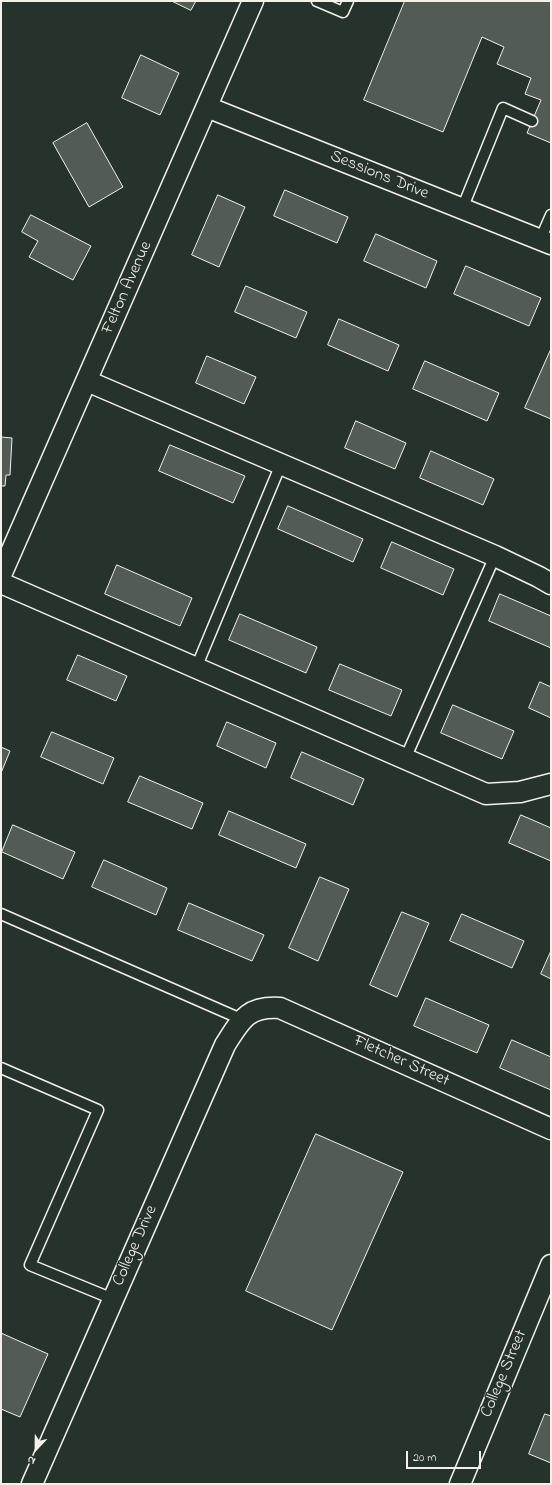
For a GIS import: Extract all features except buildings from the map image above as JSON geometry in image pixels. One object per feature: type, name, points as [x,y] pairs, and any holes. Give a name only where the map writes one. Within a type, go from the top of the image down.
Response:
[{"type":"street","name":"Felton Avenue","points":[[3,562],[87,381],[253,1]]},
{"type":"street","name":"Sessions Drive","points":[[207,107],[546,242]]},
{"type":"street","points":[[87,381],[495,556],[551,584]]},
{"type":"street","points":[[1,583],[486,794],[520,792],[551,784]]},
{"type":"street","name":"Fletcher Street","points":[[245,1016],[268,1007],[280,1008],[551,1130]]},
{"type":"street","name":"College Drive","points":[[32,1484],[225,1045],[245,1016]]},
{"type":"street","name":"College Street","points":[[460,1484],[551,1265]]},
{"type":"lane","points":[[317,1],[343,12],[348,1]]},
{"type":"lane","points":[[462,209],[503,108],[532,121]]},
{"type":"lane","points":[[546,242],[551,215]]},
{"type":"lane","points":[[196,668],[281,464]]},
{"type":"lane","points":[[405,759],[495,556]]},
{"type":"lane","points":[[1,914],[245,1016]]},
{"type":"lane","points":[[1,1068],[98,1110],[30,1264],[113,1299]]}]
